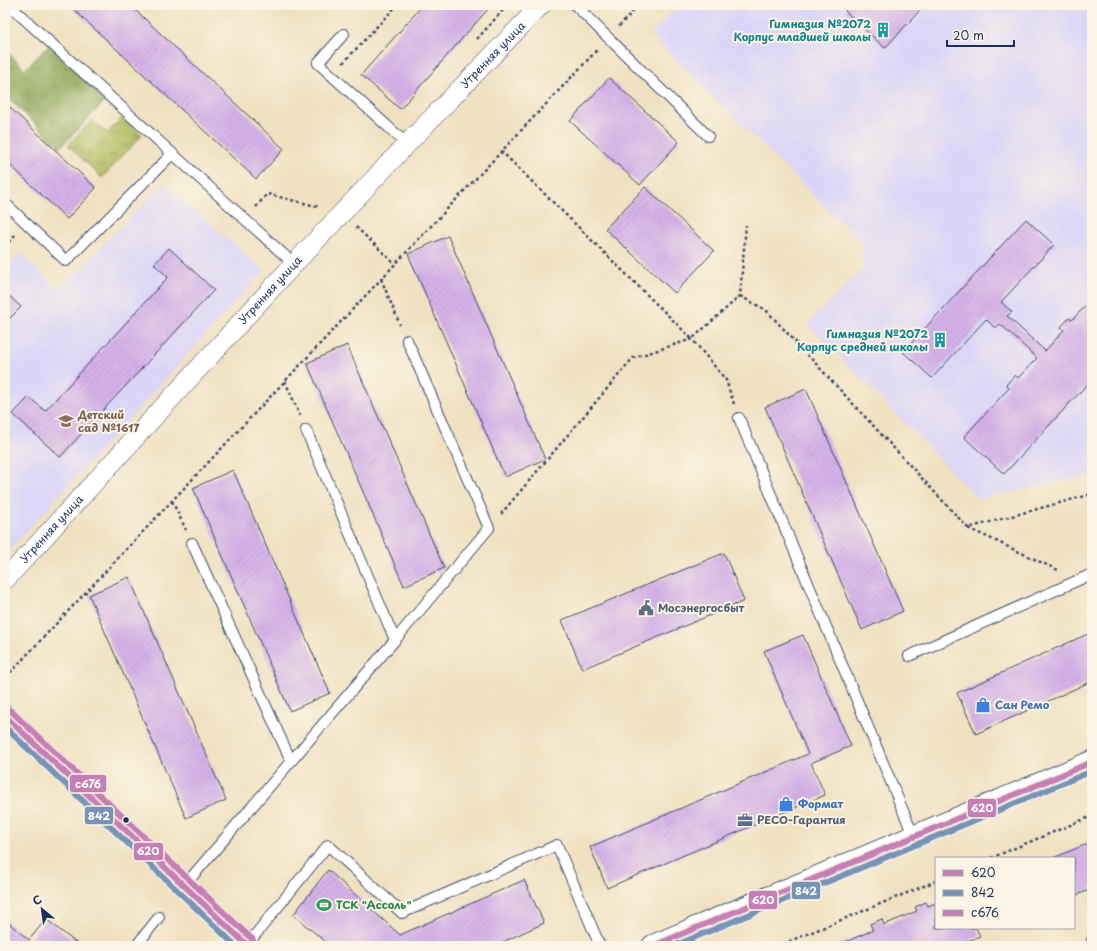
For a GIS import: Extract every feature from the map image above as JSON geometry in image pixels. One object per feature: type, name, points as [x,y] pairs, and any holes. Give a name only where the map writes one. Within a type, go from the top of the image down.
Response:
[{"type":"main road","points":[[5,716],[247,946]]},
{"type":"main road","points":[[653,946],[1092,762]]},
{"type":"street","name":"Утренняя улица","points":[[5,580],[294,264],[541,5]]},
{"type":"lane","points":[[9,5],[294,264]]},
{"type":"lane","points":[[575,5],[708,136]]},
{"type":"lane","points":[[344,34],[318,63],[407,144]]},
{"type":"lane","points":[[5,203],[66,261],[172,154]]},
{"type":"lane","points":[[184,886],[489,528],[407,340]]},
{"type":"lane","points":[[739,418],[914,837]]},
{"type":"lane","points":[[306,430],[394,640]]},
{"type":"lane","points":[[192,543],[291,761]]},
{"type":"lane","points":[[909,656],[1092,574]]},
{"type":"lane","points":[[247,946],[328,845],[402,913],[557,846],[600,946]]},
{"type":"lane","points":[[136,946],[159,918]]},
{"type":"path","points":[[332,75],[397,5]]},
{"type":"path","points":[[6,677],[639,5]]},
{"type":"path","points":[[501,151],[692,339],[726,380],[739,418]]},
{"type":"path","points":[[489,528],[633,358],[692,339],[740,296],[746,225]]},
{"type":"path","points":[[381,279],[407,340]]},
{"type":"path","points":[[740,296],[766,310],[968,528],[1079,580]]},
{"type":"path","points":[[285,381],[306,430]]},
{"type":"path","points":[[968,528],[1092,494]]},
{"type":"path","points":[[172,501],[192,543]]},
{"type":"path","points":[[993,857],[1092,816]]},
{"type":"path","points":[[778,946],[935,881]]},
{"type":"shaded area","points":[[679,5],[1092,5],[1092,475],[979,499],[808,324],[862,270],[863,244],[650,35]]},
{"type":"shaded area","name":"Детский сад №1617","points":[[164,183],[264,271],[6,554],[5,269],[20,253],[59,290]]},
{"type":"green space","points":[[49,45],[106,100],[60,148],[5,95],[5,50],[25,69]]},
{"type":"green space","points":[[122,118],[142,135],[102,178],[68,145],[92,120],[107,133]]},
{"type":"building","points":[[69,5],[130,5],[284,149],[256,179]]},
{"type":"building","points":[[423,5],[485,5],[489,8],[400,109],[361,75]]},
{"type":"building","name":"Гимназия №2072 Корпус младшей школы","points":[[850,5],[925,5],[885,48],[845,11]]},
{"type":"building","points":[[609,78],[679,142],[640,185],[570,121]]},
{"type":"building","points":[[5,103],[96,188],[67,219],[5,160]]},
{"type":"building","points":[[645,187],[714,251],[675,293],[605,229]]},
{"type":"building","name":"Гимназия №2072 Корпус средней школы","points":[[1026,219],[1054,245],[1001,302],[1012,312],[1007,316],[1045,351],[1064,330],[1061,327],[1069,318],[1072,320],[1092,299],[1092,379],[1004,474],[964,437],[1009,388],[1006,385],[1015,375],[1018,378],[1037,358],[1000,324],[995,328],[986,319],[932,378],[903,352]]},
{"type":"building","points":[[448,236],[545,459],[505,477],[408,254]]},
{"type":"building","points":[[169,248],[214,290],[60,457],[13,414],[29,397],[45,411],[168,277],[154,264]]},
{"type":"building","points":[[5,292],[21,307],[5,323]]},
{"type":"building","points":[[347,345],[444,568],[404,586],[307,363]]},
{"type":"building","points":[[806,389],[903,611],[862,630],[765,407]]},
{"type":"building","points":[[233,470],[330,693],[290,711],[193,488]]},
{"type":"building","points":[[724,553],[744,601],[582,669],[562,620]]},
{"type":"building","points":[[129,577],[226,800],[186,818],[89,595]]},
{"type":"building","points":[[1092,632],[1092,681],[976,734],[957,693]]},
{"type":"building","points":[[803,635],[851,746],[811,763],[825,795],[607,888],[590,847],[808,754],[764,651]]},
{"type":"building","points":[[1092,842],[1092,889],[1075,896],[1075,857],[1055,857]]},
{"type":"building","points":[[328,870],[400,935],[524,880],[544,923],[494,946],[331,946],[293,915]]},
{"type":"building","points":[[926,902],[928,906],[935,903],[935,929],[976,929],[980,936],[956,946],[836,946],[873,930],[870,924],[882,919],[884,925],[917,911],[915,907]]},
{"type":"building","points":[[46,919],[80,946],[5,946],[5,920],[29,940]]},
{"type":"transit line","name":"с676","points":[[10,710],[253,940]]},
{"type":"transit line","name":"620","points":[[5,716],[248,946]]},
{"type":"transit line","name":"842","points":[[5,727],[236,946]]},
{"type":"transit line","name":"620","points":[[653,946],[1092,762]]},
{"type":"transit line","name":"842","points":[[674,946],[1092,771]]},
{"type":"place","name":"Гимназия №2072 Корпус младшей школы","points":[[883,30]]},
{"type":"place","name":"Гимназия №2072 Корпус средней школы","points":[[940,340]]},
{"type":"place","name":"Детский сад №1617","points":[[66,421]]},
{"type":"place","name":"Мосэнергосбыт","points":[[646,608]]},
{"type":"place","name":"Сан Ремо","points":[[983,705]]},
{"type":"place","name":"Формат","points":[[786,804]]},
{"type":"place","name":"РЕСО-Гарантия","points":[[745,820]]},
{"type":"place","name":"ТСК \"Ассоль\"","points":[[324,905]]}]
